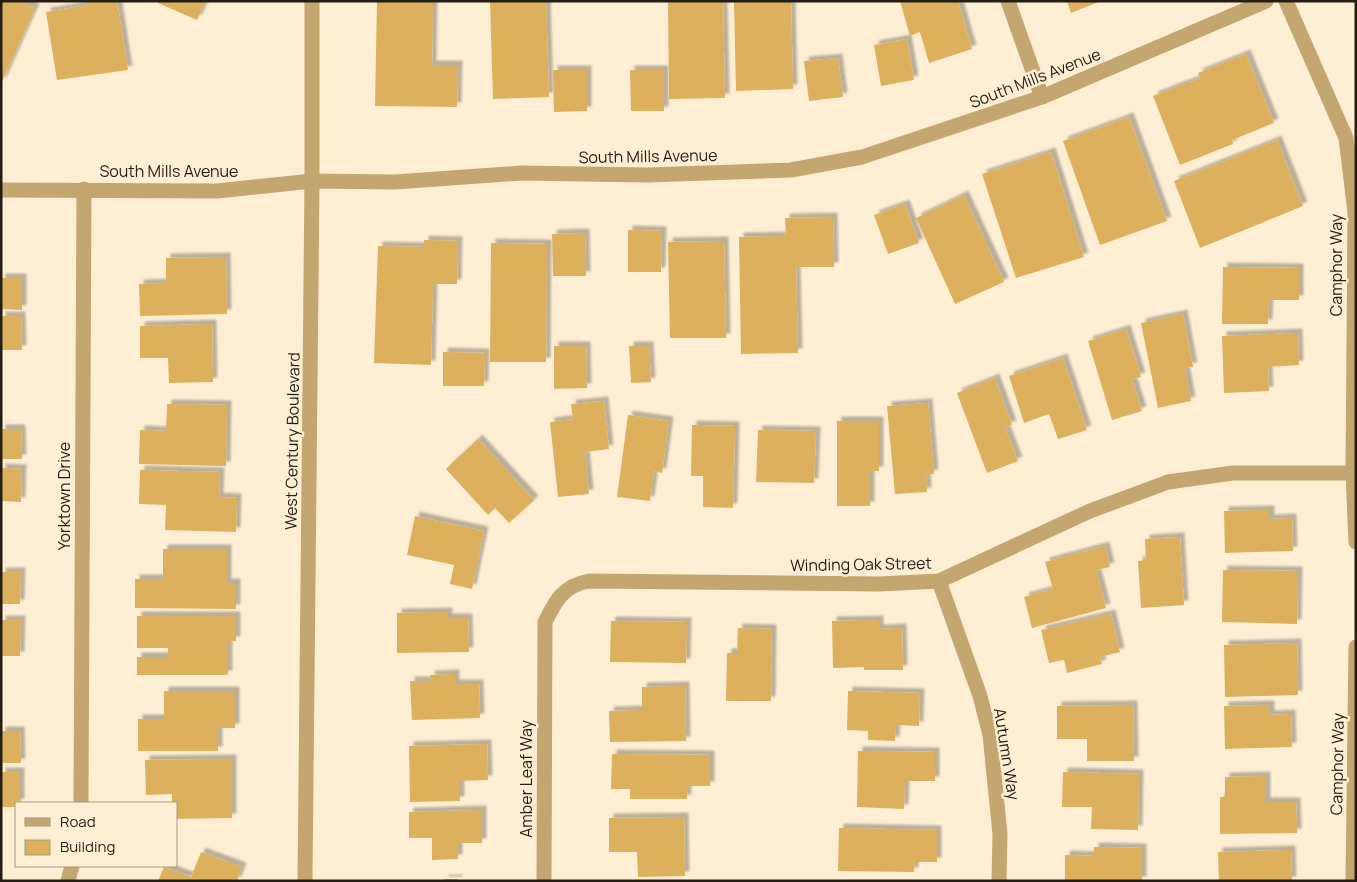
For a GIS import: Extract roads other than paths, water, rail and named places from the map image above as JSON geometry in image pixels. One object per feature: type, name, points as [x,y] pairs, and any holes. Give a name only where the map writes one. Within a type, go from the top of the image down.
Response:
[{"type":"street","name":"West Century Boulevard","points":[[304,881],[312,181],[312,1]]},
{"type":"street","points":[[1008,1],[1042,98]]},
{"type":"street","name":"South Mills Avenue","points":[[1,190],[217,191],[312,181],[395,182],[521,173],[648,175],[791,170],[862,158],[1042,98],[1266,1]]},
{"type":"street","name":"Camphor Way","points":[[1286,1],[1346,138],[1355,212],[1353,473],[1356,542]]},
{"type":"street","name":"Yorktown Drive","points":[[81,802],[84,189]]},
{"type":"street","name":"Winding Oak Street","points":[[544,677],[545,622],[558,596],[577,583],[589,581],[879,584],[939,581],[1090,511],[1168,482],[1233,473],[1353,473]]},
{"type":"street","name":"Autumn Way","points":[[939,581],[980,696],[990,735],[1000,834],[999,881]]},
{"type":"street","name":"Camphor Way","points":[[1353,881],[1356,647]]},
{"type":"street","name":"Amber Leaf Way","points":[[544,677],[544,881]]},
{"type":"street","points":[[68,881],[72,867]]}]
